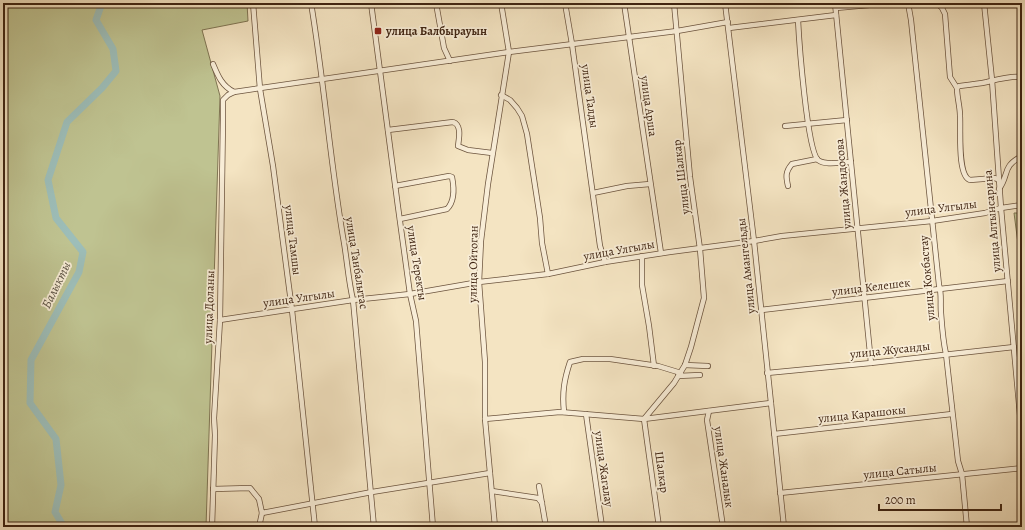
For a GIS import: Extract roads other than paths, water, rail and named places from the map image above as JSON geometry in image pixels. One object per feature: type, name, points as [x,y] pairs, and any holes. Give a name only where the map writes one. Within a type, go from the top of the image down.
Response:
[{"type":"street","name":"улица Тамшы","points":[[253,3],[260,89],[273,166],[292,310],[314,504],[315,527]]},
{"type":"street","name":"улица Танбалытас","points":[[310,3],[322,79],[339,218],[353,300],[372,492],[374,527]]},
{"type":"street","name":"улица Теректы","points":[[371,3],[410,294],[416,321],[433,527]]},
{"type":"street","points":[[436,3],[444,48],[450,61]]},
{"type":"street","name":"улица Ойтоган","points":[[495,527],[485,419],[485,362],[480,282],[481,241],[492,153],[509,52],[501,3]]},
{"type":"street","name":"улица Талды","points":[[565,3],[600,246],[605,262]]},
{"type":"street","name":"улица Арша","points":[[624,3],[661,253]]},
{"type":"street","name":"улица Шалкар","points":[[644,419],[680,374],[685,365],[704,298],[700,249],[690,177],[674,3]]},
{"type":"street","name":"улица Амангельды","points":[[725,3],[754,241],[784,527]]},
{"type":"street","points":[[836,5],[892,3]]},
{"type":"street","name":"улица Кокбастау","points":[[908,3],[940,289],[940,312],[958,461],[962,474],[967,527]]},
{"type":"street","points":[[937,3],[945,14],[950,77],[957,88],[961,154],[964,175],[966,179],[970,180],[995,178],[999,180]]},
{"type":"street","name":"улица Алтынсарина","points":[[984,3],[992,80],[999,189],[1022,437]]},
{"type":"street","name":"улица Жандосова","points":[[836,5],[871,363]]},
{"type":"street","points":[[729,28],[836,15]]},
{"type":"street","points":[[798,20],[801,72],[811,145],[817,159],[823,163],[851,162]]},
{"type":"street","points":[[213,64],[221,82],[234,92],[509,52],[677,31],[728,22]]},
{"type":"street","points":[[957,88],[959,86],[992,80],[1022,77]]},
{"type":"street","name":"улица Доланы","points":[[212,527],[215,435],[214,418],[220,320],[223,100],[234,92]]},
{"type":"street","points":[[501,95],[510,100],[517,108],[522,116],[527,134],[540,218],[542,243],[548,274]]},
{"type":"street","points":[[785,126],[847,120]]},
{"type":"street","points":[[388,130],[453,122],[457,123],[459,126],[458,146],[468,150],[492,153]]},
{"type":"street","points":[[999,189],[1005,179],[1008,167],[1022,156]]},
{"type":"street","points":[[788,186],[786,178],[787,169],[792,164],[817,159]]},
{"type":"street","points":[[395,186],[449,176],[452,177],[454,186],[451,204],[447,208],[400,219]]},
{"type":"street","points":[[592,193],[627,186],[650,184]]},
{"type":"street","name":"улица Улгылы","points":[[220,320],[353,300],[410,294],[480,282],[548,274],[605,262],[661,253],[857,227],[932,221],[985,213],[1001,208],[1022,205]]},
{"type":"street","points":[[642,256],[642,285],[654,366]]},
{"type":"street","name":"улица Келешек","points":[[761,310],[1008,281]]},
{"type":"street","name":"улица Жусанды","points":[[768,373],[871,363],[1014,346]]},
{"type":"street","points":[[564,412],[562,396],[570,362],[583,359],[610,359],[654,366],[680,374],[700,375]]},
{"type":"street","points":[[685,365],[708,366]]},
{"type":"street","points":[[485,419],[564,412],[644,419],[771,403]]},
{"type":"street","name":"улица Жаналык","points":[[710,411],[707,420],[723,527]]},
{"type":"street","name":"улица Жагалау","points":[[586,414],[602,527]]},
{"type":"street","name":"улица Карашокы","points":[[774,434],[952,414]]},
{"type":"street","name":"Шалкар","points":[[644,419],[659,527]]},
{"type":"street","name":"улица Сатылы","points":[[780,493],[1022,468]]},
{"type":"street","points":[[262,513],[372,492],[490,474]]},
{"type":"street","points":[[539,486],[546,527]]},
{"type":"street","points":[[213,489],[250,488],[259,499],[262,513],[259,527]]},
{"type":"street","points":[[492,491],[538,498],[542,503]]},
{"type":"waterway","name":"Балыкты","points":[[64,527],[55,512],[61,485],[56,439],[30,403],[31,360],[79,272],[83,252],[56,218],[48,180],[67,122],[102,88],[116,71],[113,49],[96,20],[102,3]]},
{"type":"place","name":"улица Балбырауын","points":[[378,31]]}]
